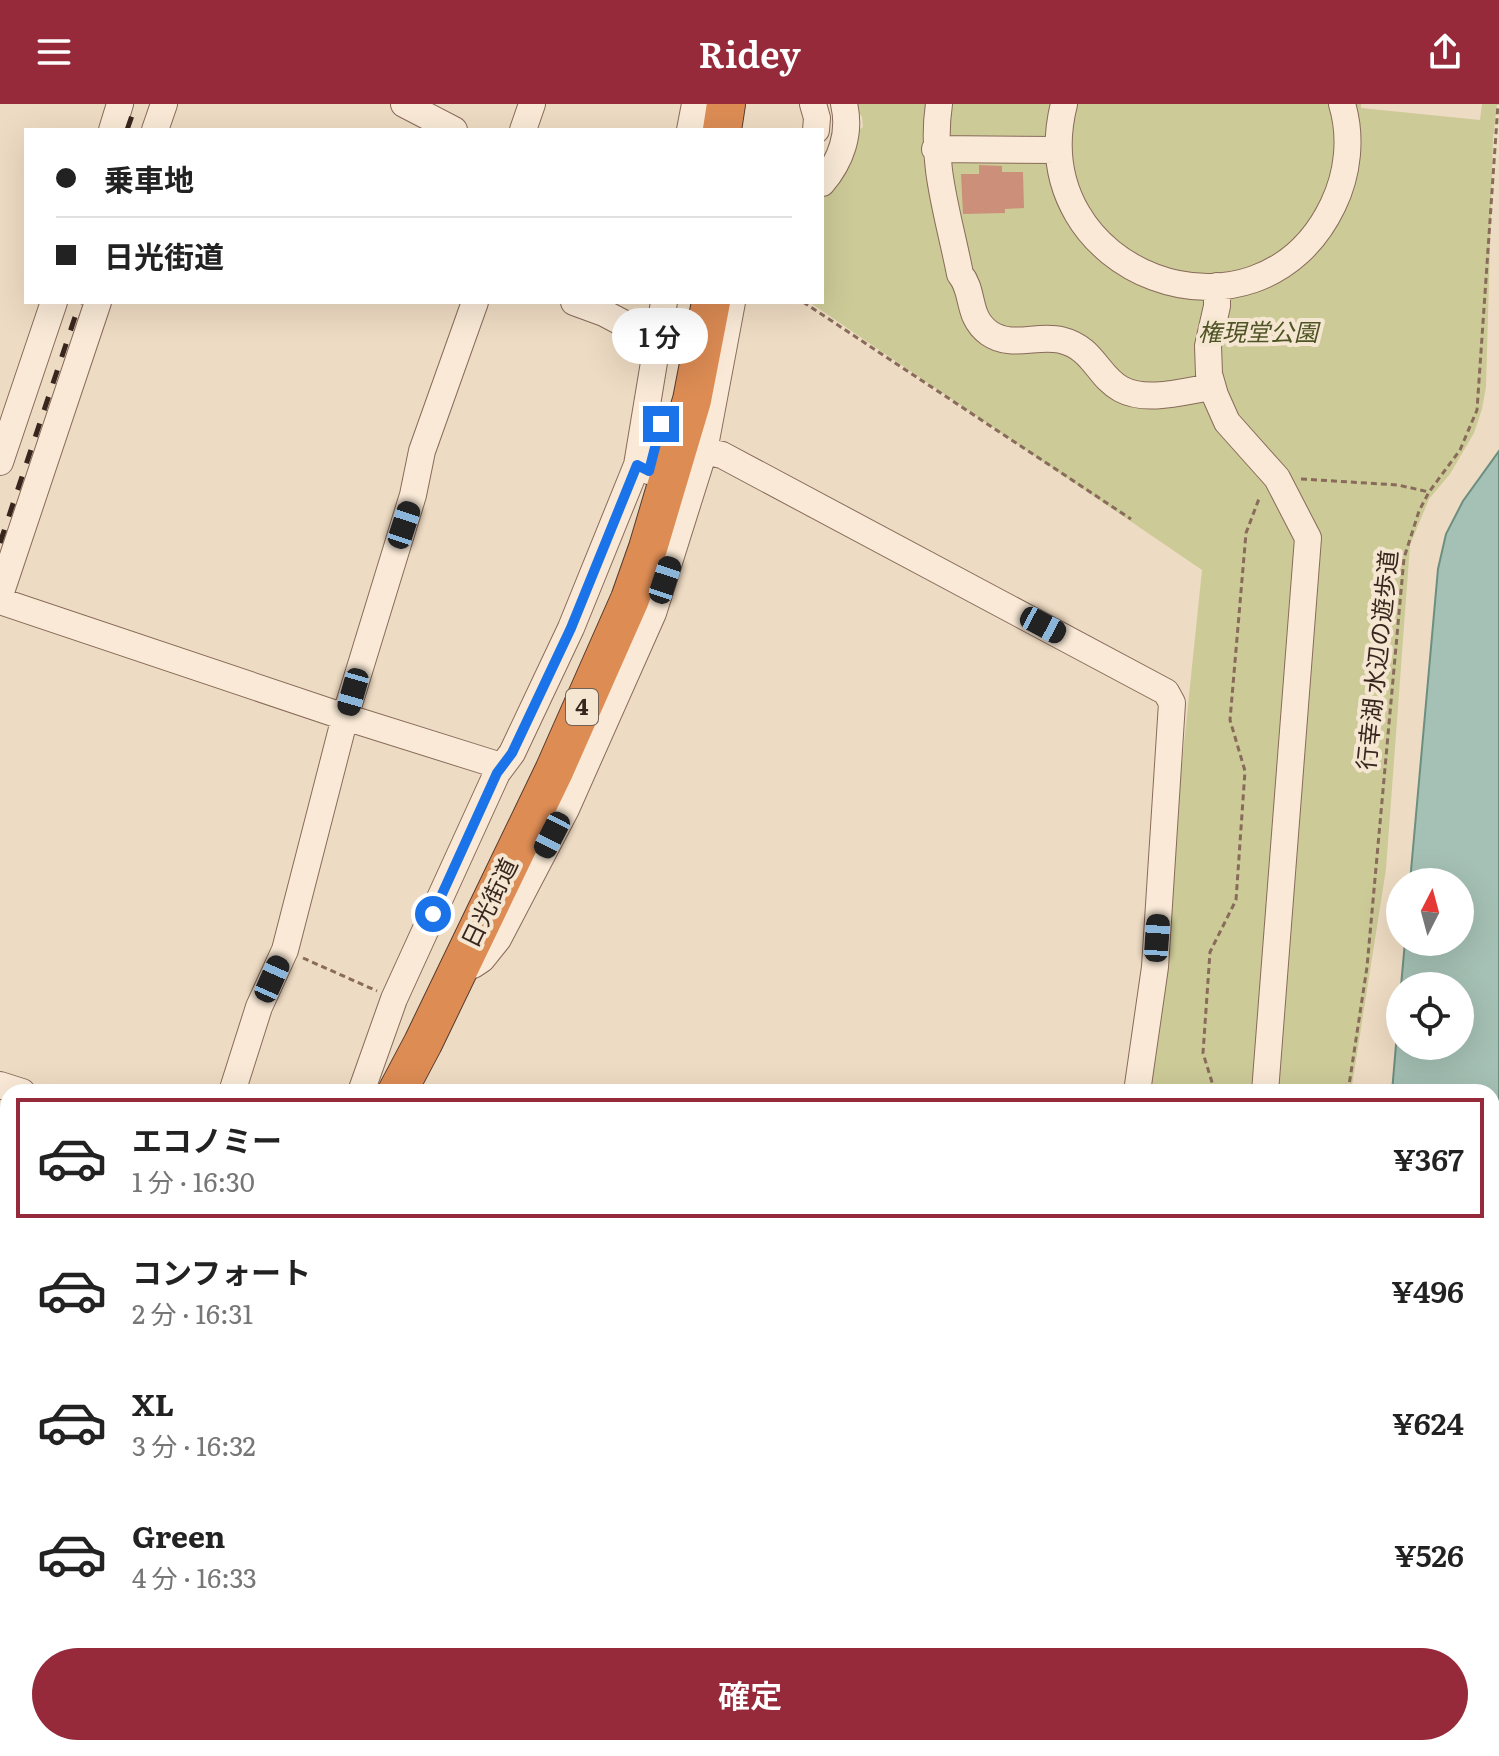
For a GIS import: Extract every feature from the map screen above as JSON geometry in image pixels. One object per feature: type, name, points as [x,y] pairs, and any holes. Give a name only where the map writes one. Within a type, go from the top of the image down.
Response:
[{"type":"highway","points":[[722,128],[726,104]]},
{"type":"highway","points":[[746,128],[751,104]]},
{"type":"highway","name":"日光街道","points":[[400,1084],[454,963],[632,526],[643,468],[674,376],[689,304]]},
{"type":"highway","name":"日光街道","points":[[454,963],[554,771],[630,599],[692,400],[711,304]]},
{"type":"street","points":[[113,128],[120,104]]},
{"type":"street","points":[[156,128],[164,104]]},
{"type":"street","points":[[404,104],[450,128]]},
{"type":"street","points":[[524,128],[532,104]]},
{"type":"street","points":[[690,128],[695,104]]},
{"type":"street","points":[[813,104],[816,128]]},
{"type":"street","points":[[824,180],[840,158],[846,128],[844,104]]},
{"type":"street","points":[[939,104],[935,149],[939,179],[960,274],[965,280],[972,312],[979,323],[998,338],[1027,342],[1047,338],[1068,342],[1091,357],[1113,383],[1130,392],[1165,394],[1212,387]]},
{"type":"street","points":[[1064,104],[1058,150],[1063,179],[1073,207],[1089,232],[1110,254],[1135,270],[1165,282],[1199,287],[1234,284],[1267,272],[1296,253],[1320,228],[1337,197],[1346,163],[1347,129],[1342,104]]},
{"type":"street","points":[[935,149],[1058,150]]},
{"type":"street","points":[[1217,286],[1217,306],[1208,346],[1212,387],[1227,422],[1277,478],[1308,538],[1266,1084]]},
{"type":"street","points":[[0,462],[53,304]]},
{"type":"street","points":[[97,304],[0,598],[345,717],[501,766]]},
{"type":"street","points":[[235,1084],[259,1007],[285,950],[345,717],[413,495],[422,451],[474,304]]},
{"type":"street","points":[[579,304],[604,313],[657,341]]},
{"type":"street","points":[[364,1084],[394,999],[501,766],[512,753],[571,628],[643,468],[664,304]]},
{"type":"street","points":[[454,963],[473,965],[498,939],[566,809],[653,613],[704,451],[732,304]]},
{"type":"street","points":[[704,451],[722,455],[1166,692],[1172,703],[1155,967],[1138,1084]]},
{"type":"path","name":"行幸湖 水辺の遊歩道","points":[[1349,1084],[1367,967],[1404,558],[1419,511],[1460,450],[1477,410],[1498,104]]},
{"type":"path","points":[[806,304],[1131,519]]},
{"type":"path","points":[[1213,1084],[1203,1053],[1210,952],[1236,900],[1245,771],[1230,720],[1246,533],[1266,481],[1277,478],[1398,485],[1429,492]]},
{"type":"path","points":[[285,950],[394,999]]},
{"type":"green space","name":"権現堂公園","points":[[853,104],[1361,104],[1361,108],[1480,120],[1482,104],[1497,104],[1493,139],[1486,387],[1474,433],[1450,474],[1429,499],[1410,545],[1386,869],[1352,1084],[1149,1084],[1202,570],[812,304],[824,304],[824,189],[856,132],[863,127],[862,117]]},
{"type":"shaded area","points":[[1499,451],[1499,1084],[1393,1084],[1395,1060],[1474,1060],[1474,972],[1402,972],[1404,956],[1474,956],[1474,868],[1411,868],[1438,569],[1446,534],[1463,501]]},
{"type":"building","points":[[979,165],[1002,166],[1002,172],[1023,172],[1024,208],[1005,209],[1005,213],[963,214],[961,174],[979,174]]},
{"type":"railway","points":[[128,128],[136,104]]},
{"type":"railway","points":[[0,543],[79,304]]},
{"type":"route","points":[[433,914],[497,773],[512,753],[571,628],[637,465],[649,471],[661,424]]}]
